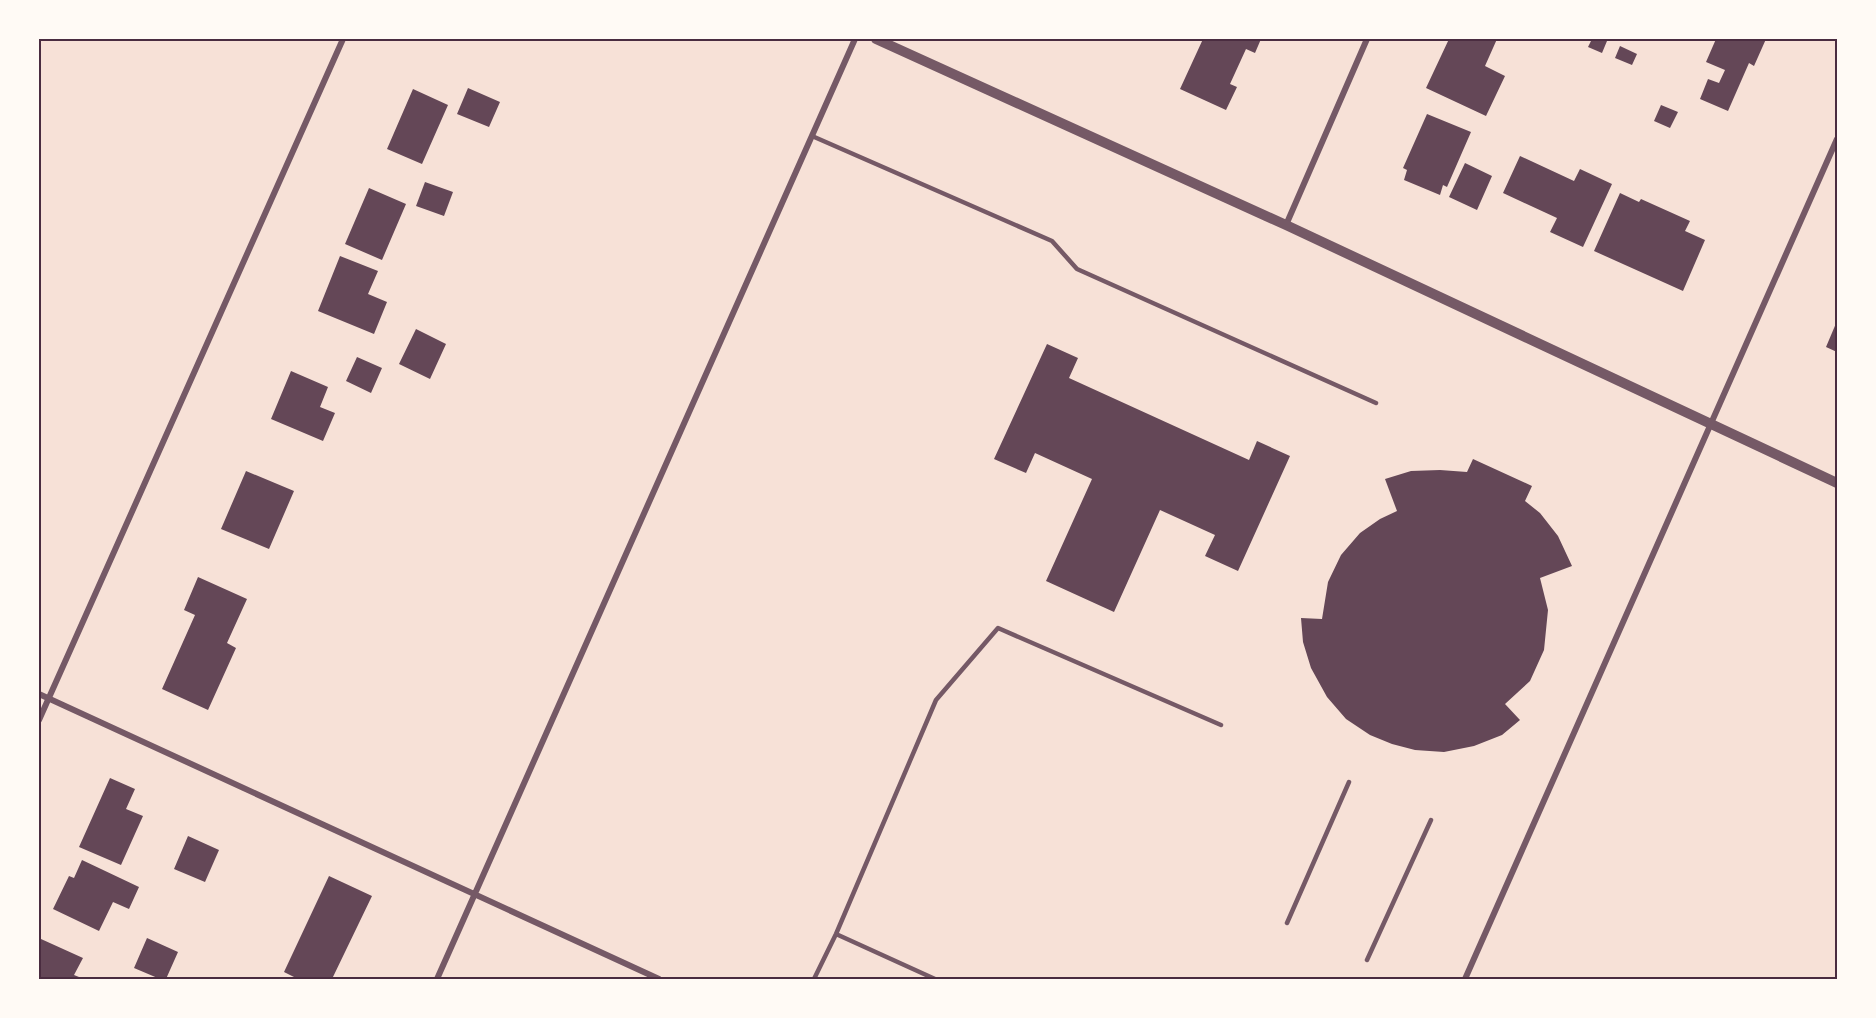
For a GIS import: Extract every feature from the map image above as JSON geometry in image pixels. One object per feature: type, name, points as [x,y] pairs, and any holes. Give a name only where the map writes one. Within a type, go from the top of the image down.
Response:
[{"type":"street","points":[[39,720],[343,39]]},
{"type":"street","points":[[437,979],[855,39]]},
{"type":"street","points":[[876,39],[1286,225],[1837,483]]},
{"type":"street","points":[[1286,225],[1367,39]]},
{"type":"street","points":[[1465,979],[1837,140]]},
{"type":"street","points":[[39,694],[659,979]]},
{"type":"lane","points":[[812,135],[1052,241],[1077,269],[1376,403]]},
{"type":"lane","points":[[814,979],[836,934],[936,700],[998,628],[1221,725]]},
{"type":"lane","points":[[1287,923],[1349,782]]},
{"type":"lane","points":[[1367,960],[1431,820]]},
{"type":"lane","points":[[836,934],[935,979]]},
{"type":"building","points":[[1203,39],[1261,39],[1255,53],[1246,49],[1230,84],[1237,87],[1226,110],[1180,89]]},
{"type":"building","points":[[1449,39],[1497,39],[1485,66],[1505,76],[1486,116],[1426,88]]},
{"type":"building","points":[[1592,39],[1607,41],[1602,53],[1588,47]]},
{"type":"building","points":[[1716,39],[1766,39],[1754,66],[1749,63],[1728,111],[1700,99],[1708,79],[1719,83],[1725,70],[1706,62]]},
{"type":"building","points":[[1620,46],[1637,54],[1632,65],[1615,58]]},
{"type":"building","points":[[468,88],[500,102],[489,127],[457,114]]},
{"type":"building","points":[[413,89],[448,105],[422,164],[387,149]]},
{"type":"building","points":[[1661,105],[1678,112],[1670,128],[1654,121]]},
{"type":"building","points":[[1427,114],[1471,132],[1447,187],[1443,185],[1440,195],[1404,180],[1407,170],[1403,168]]},
{"type":"building","points":[[1520,156],[1574,181],[1580,169],[1612,184],[1583,247],[1550,232],[1557,218],[1503,193]]},
{"type":"building","points":[[1465,163],[1492,176],[1477,210],[1449,197]]},
{"type":"building","points":[[425,182],[453,192],[444,216],[416,206]]},
{"type":"building","points":[[369,188],[406,204],[382,260],[345,244]]},
{"type":"building","points":[[1620,193],[1639,202],[1641,199],[1690,221],[1685,231],[1705,240],[1683,291],[1594,251]]},
{"type":"building","points":[[340,256],[378,271],[368,294],[387,302],[374,334],[318,311]]},
{"type":"building","points":[[1837,321],[1837,352],[1826,347]]},
{"type":"building","points":[[416,329],[446,344],[430,379],[399,364]]},
{"type":"building","points":[[1047,344],[1078,358],[1069,378],[1249,460],[1257,441],[1290,456],[1238,571],[1205,556],[1215,535],[1160,510],[1114,612],[1046,581],[1092,479],[1035,453],[1026,473],[994,459]]},
{"type":"building","points":[[357,357],[382,368],[371,393],[346,381]]},
{"type":"building","points":[[291,371],[328,387],[320,407],[335,413],[323,441],[271,419]]},
{"type":"building","points":[[1473,459],[1532,486],[1525,501],[1540,513],[1558,536],[1572,566],[1540,578],[1548,610],[1544,650],[1530,681],[1505,704],[1520,720],[1502,735],[1474,746],[1444,752],[1415,750],[1370,735],[1346,719],[1327,697],[1311,668],[1303,642],[1301,618],[1322,619],[1328,582],[1341,555],[1360,533],[1380,519],[1397,511],[1385,479],[1411,471],[1467,472]]},
{"type":"building","points":[[246,471],[294,491],[269,549],[221,529]]},
{"type":"building","points":[[198,577],[247,599],[227,643],[236,648],[208,710],[162,689],[195,615],[184,610]]},
{"type":"building","points":[[110,778],[135,789],[126,809],[143,816],[121,865],[79,847]]},
{"type":"building","points":[[188,836],[219,850],[205,882],[174,869]]},
{"type":"building","points":[[82,860],[139,887],[129,909],[113,902],[99,931],[53,909],[69,876],[74,878]]},
{"type":"building","points":[[329,876],[372,896],[332,979],[298,979],[284,972]]},
{"type":"building","points":[[147,938],[178,952],[166,979],[160,979],[134,968]]},
{"type":"building","points":[[41,939],[83,958],[74,975],[84,979],[39,979]]}]
